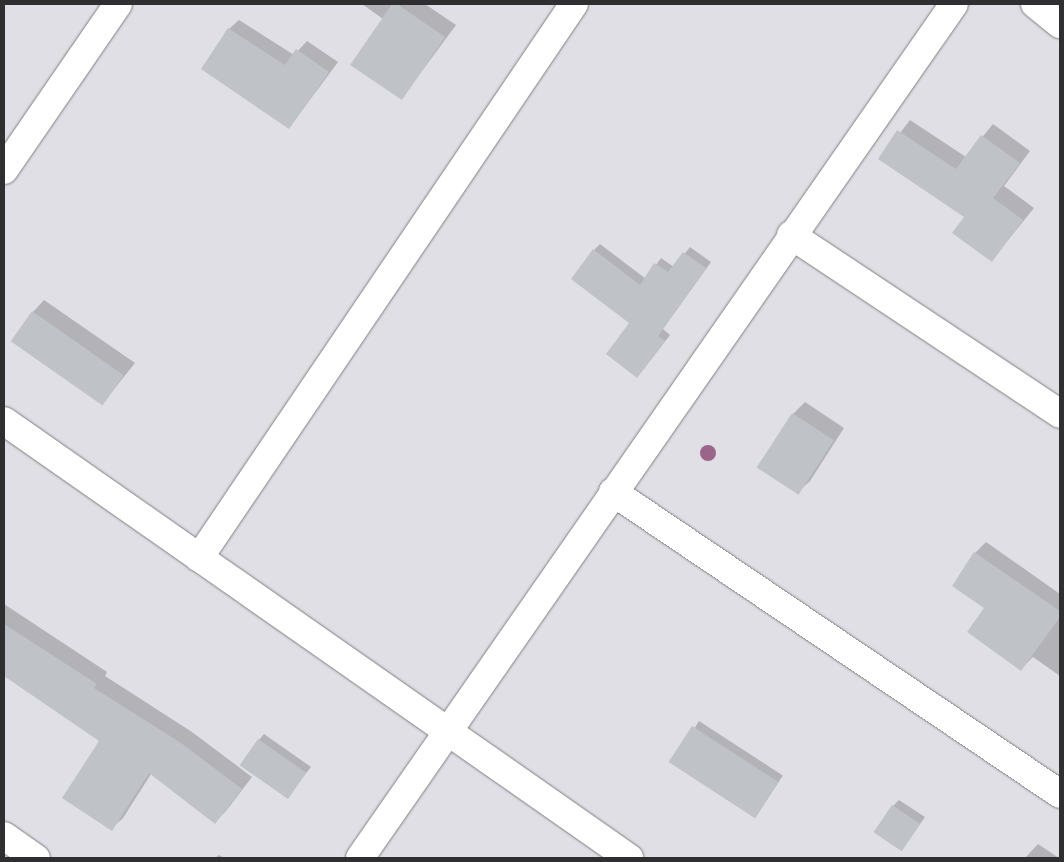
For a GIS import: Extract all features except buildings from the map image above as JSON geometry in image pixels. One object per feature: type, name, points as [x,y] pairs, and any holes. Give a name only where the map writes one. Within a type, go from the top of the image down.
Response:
[{"type":"street","points":[[4,170],[118,4]]},
{"type":"street","points":[[199,558],[574,4]]},
{"type":"street","points":[[360,858],[791,235],[954,4]]},
{"type":"street","points":[[1035,4],[1060,24]]},
{"type":"street","points":[[791,235],[1060,414]]},
{"type":"street","points":[[4,421],[446,733],[629,858]]},
{"type":"street","points":[[613,492],[1060,794]]},
{"type":"street","points":[[4,836],[36,858]]}]
